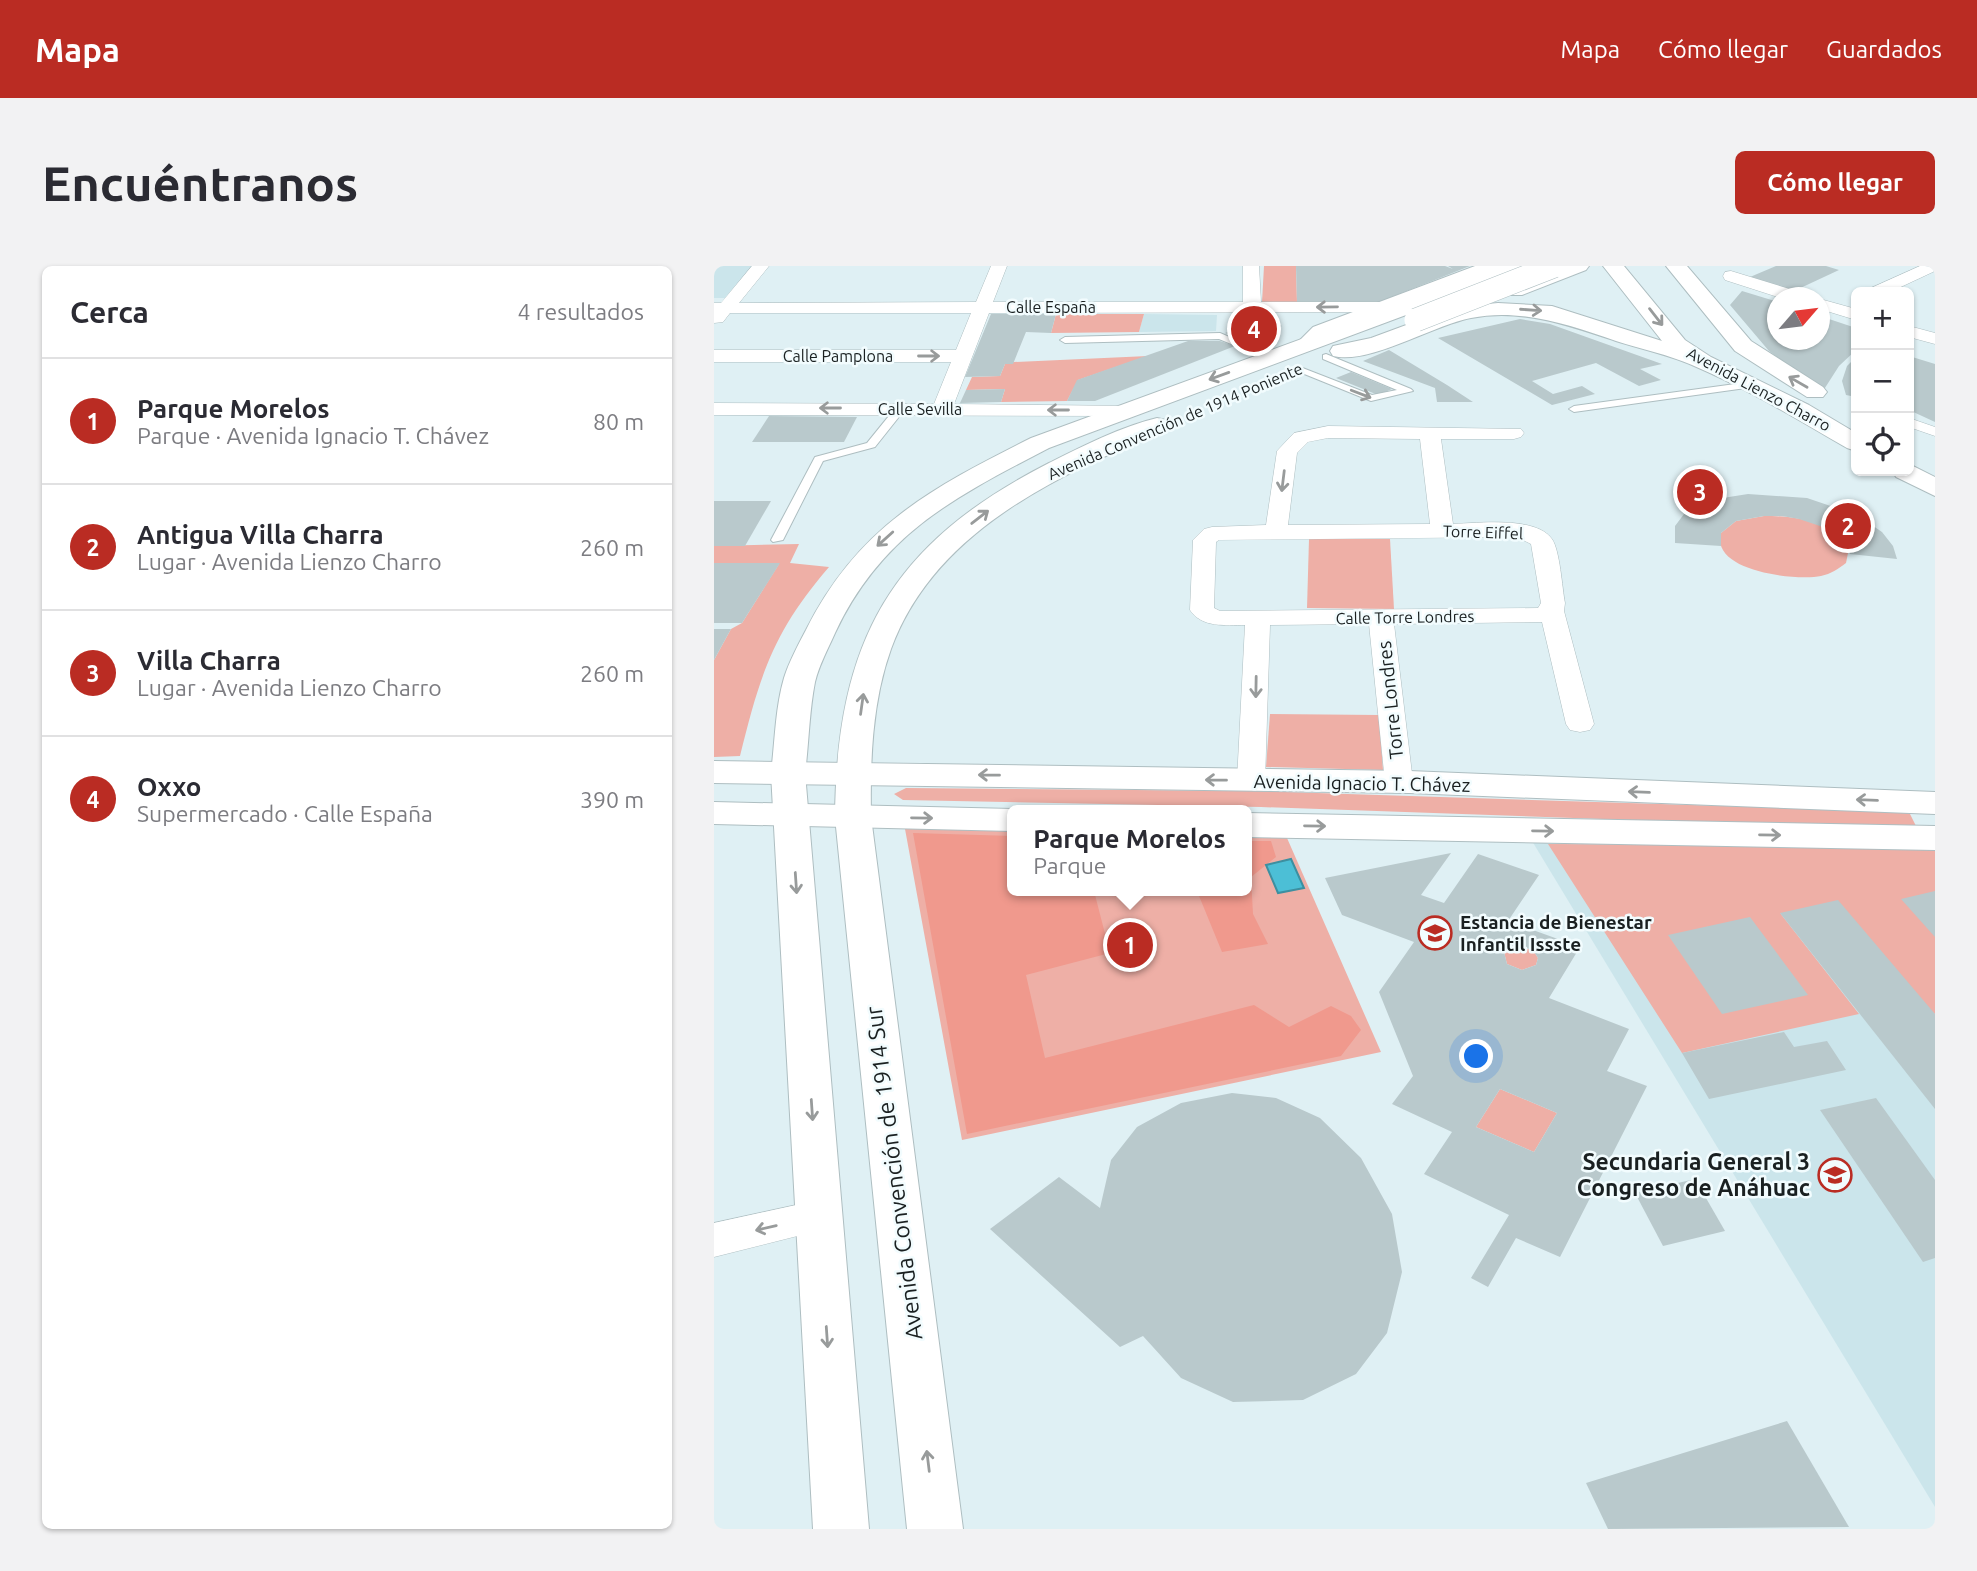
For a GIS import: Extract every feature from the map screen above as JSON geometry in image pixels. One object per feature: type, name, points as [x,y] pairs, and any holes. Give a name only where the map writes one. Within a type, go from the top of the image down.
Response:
[{"type":"main road","name":"Avenida Convención de 1914 Poniente","points":[[853,817],[852,772],[864,689],[883,630],[914,580],[947,543],[1011,493],[1038,478],[1401,313],[1494,266]]},
{"type":"main road","name":"Avenida Convención de 1914 Poniente","points":[[1319,351],[1401,313],[1520,266]]},
{"type":"main road","points":[[1526,266],[1550,272]]},
{"type":"main road","name":"Avenida Convención de 1914 Poniente","points":[[1401,313],[1579,266]]},
{"type":"main road","name":"Avenida Lienzo Charro","points":[[1614,266],[1677,345],[1703,362],[1851,440]]},
{"type":"main road","name":"Avenida Lienzo Charro","points":[[1676,266],[1714,283],[1743,346],[1834,403]]},
{"type":"main road","name":"Avenida Convención de 1914 Poniente","points":[[790,794],[799,682],[828,612],[868,554],[914,513],[970,478],[1040,443],[1126,410],[1271,357],[1376,344],[1463,312],[1550,272]]},
{"type":"main road","points":[[1463,312],[1518,309],[1552,312],[1703,362]]},
{"type":"main road","points":[[1914,476],[1935,488]]},
{"type":"main road","points":[[714,772],[790,794],[853,817],[1007,820]]},
{"type":"main road","name":"Avenida Ignacio T. Chávez","points":[[790,794],[852,772],[1399,782],[1935,803]]},
{"type":"main road","points":[[714,813],[790,794]]},
{"type":"main road","points":[[790,794],[841,1529]]},
{"type":"main road","name":"Avenida Convención de 1914 Sur","points":[[853,817],[935,1529]]},
{"type":"main road","points":[[1252,825],[1935,838]]},
{"type":"street","points":[[718,312],[761,266]]},
{"type":"street","points":[[942,409],[985,307],[999,266]]},
{"type":"street","points":[[1251,266],[1259,308],[1319,351]]},
{"type":"street","points":[[1714,283],[1755,266]]},
{"type":"street","points":[[1888,287],[1933,266]]},
{"type":"street","points":[[1714,283],[1767,292]]},
{"type":"street","points":[[1830,306],[1851,309]]},
{"type":"street","name":"Calle España","points":[[718,312],[985,307],[1259,308],[1401,313]]},
{"type":"street","points":[[1914,333],[1935,339]]},
{"type":"street","name":"Calle Pamplona","points":[[714,356],[963,356]]},
{"type":"street","name":"Calle Sevilla","points":[[714,408],[1126,410]]},
{"type":"street","points":[[1276,531],[1287,451],[1301,437],[1328,432],[1514,433]]},
{"type":"street","points":[[1430,433],[1442,530]]},
{"type":"street","name":"Torre Eiffel","points":[[1258,618],[1220,618],[1209,616],[1202,610],[1205,540],[1212,534],[1442,530],[1517,530],[1534,534],[1542,542],[1553,603],[1552,611],[1580,724]]},
{"type":"street","name":"Calle Torre Londres","points":[[1258,618],[1540,615],[1552,611]]},
{"type":"street","points":[[1251,781],[1258,618]]},
{"type":"street","name":"Torre Londres","points":[[1381,618],[1399,782]]},
{"type":"street","points":[[714,1240],[819,1216]]},
{"type":"lane","points":[[1065,340],[1220,336],[1271,357]]},
{"type":"lane","points":[[1319,351],[1408,391],[1371,398],[1319,351]]},
{"type":"lane","points":[[1574,409],[1750,385]]},
{"type":"lane","points":[[778,540],[819,459],[871,445],[901,408]]},
{"type":"shaded area","points":[[714,266],[752,266],[725,298],[714,298]]},
{"type":"shaded area","points":[[1264,266],[1296,266],[1297,302],[1262,302]]},
{"type":"shaded area","points":[[1056,314],[1144,314],[1139,332],[1051,333]]},
{"type":"shaded area","points":[[1144,314],[1217,315],[1216,331],[1139,332]]},
{"type":"shaded area","points":[[1148,356],[1078,380],[1067,401],[1001,402],[1005,389],[966,390],[972,377],[1000,376],[1005,364],[1014,362]]},
{"type":"shaded area","points":[[1764,516],[1799,519],[1832,531],[1849,548],[1846,563],[1825,575],[1809,577],[1776,575],[1741,565],[1729,557],[1721,546],[1721,533],[1736,521]]},
{"type":"shaded area","points":[[1309,539],[1390,539],[1394,609],[1307,608]]},
{"type":"shaded area","points":[[799,544],[790,563],[829,567],[794,613],[771,656],[754,701],[740,756],[714,757],[714,660],[731,629],[742,623],[779,564],[714,563],[714,546]]},
{"type":"shaded area","points":[[1270,714],[1379,715],[1383,770],[1266,767]]},
{"type":"shaded area","points":[[906,788],[1253,791],[1909,812],[1918,830],[1252,805],[903,800],[894,794]]},
{"type":"shaded area","points":[[905,829],[1007,831],[1007,896],[1252,896],[1252,837],[1287,838],[1381,1052],[962,1140]]},
{"type":"shaded area","points":[[913,833],[1007,836],[1007,896],[1095,896],[1110,953],[1026,975],[1045,1058],[1254,1005],[1289,1027],[1331,1006],[1351,1016],[1361,1030],[1341,1056],[967,1134]]},
{"type":"shaded area","points":[[1252,841],[1271,841],[1276,857],[1252,876]]},
{"type":"shaded area","name":"Secundaria General 3 Congreso de Anáhuac","points":[[1532,841],[1935,843],[1935,1507]]},
{"type":"shaded area","points":[[1548,844],[1935,846],[1935,1014],[1780,913],[1859,1014],[1682,1053]]},
{"type":"shaded area","points":[[1199,896],[1252,896],[1253,914],[1268,944],[1222,952]]},
{"type":"shaded area","points":[[1517,946],[1533,950],[1538,958],[1536,965],[1522,970],[1507,964],[1504,952]]},
{"type":"shaded area","points":[[1500,1089],[1557,1113],[1534,1152],[1476,1127]]},
{"type":"water","points":[[1291,859],[1304,888],[1278,893],[1266,865]]},
{"type":"building","points":[[1296,266],[1445,266],[1453,269],[1448,266],[1470,266],[1379,302],[1297,302]]},
{"type":"building","points":[[1776,266],[1826,266],[1839,270],[1803,287],[1781,287],[1750,277]]},
{"type":"building","points":[[1742,291],[1767,299],[1767,349],[1730,305]]},
{"type":"building","points":[[991,314],[1056,314],[1051,333],[1026,332],[1013,364],[1005,364],[1000,376],[965,377]]},
{"type":"building","points":[[1263,319],[1282,326],[1245,340],[1225,333]]},
{"type":"building","points":[[1520,319],[1550,324],[1662,364],[1640,369],[1661,380],[1639,386],[1596,363],[1532,381],[1553,394],[1582,386],[1595,394],[1552,405],[1438,338]]},
{"type":"building","points":[[1830,319],[1851,326],[1851,355],[1839,366],[1823,391],[1769,351],[1830,350]]},
{"type":"building","points":[[1188,341],[1220,341],[1235,346],[1095,401],[1067,401],[1077,380]]},
{"type":"building","points":[[1389,350],[1473,402],[1437,402],[1435,388],[1363,361]]},
{"type":"building","points":[[1914,358],[1935,364],[1935,422],[1914,412]]},
{"type":"building","points":[[1851,362],[1851,396],[1846,395],[1842,381]]},
{"type":"building","points":[[1351,372],[1392,389],[1378,395],[1336,378]]},
{"type":"building","points":[[1005,389],[1001,402],[960,403],[966,390]]},
{"type":"building","points":[[769,416],[857,417],[844,442],[752,442]]},
{"type":"building","points":[[1748,494],[1807,498],[1857,515],[1882,532],[1893,546],[1897,559],[1850,554],[1845,542],[1829,529],[1782,516],[1736,521],[1721,533],[1721,546],[1675,543],[1675,526],[1684,514],[1710,500]]},
{"type":"building","points":[[714,501],[771,501],[745,546],[714,546]]},
{"type":"building","points":[[714,563],[780,563],[742,623],[714,623]]},
{"type":"building","points":[[714,629],[731,629],[714,660]]},
{"type":"building","points":[[1451,853],[1421,895],[1444,903],[1478,854],[1539,875],[1508,921],[1580,947],[1549,998],[1629,1029],[1607,1071],[1647,1086],[1560,1257],[1516,1238],[1488,1287],[1471,1278],[1509,1215],[1424,1174],[1452,1132],[1392,1104],[1413,1076],[1379,992],[1414,942],[1342,915],[1325,878]],"holes":[[[1517,946],[1533,950],[1538,958],[1536,965],[1522,970],[1507,964],[1504,952]],[[1500,1089],[1557,1113],[1534,1152],[1476,1127]]]},
{"type":"building","points":[[1935,891],[1935,937],[1901,899]]},
{"type":"building","points":[[1838,900],[1935,1014],[1935,1109],[1780,913]]},
{"type":"building","points":[[1750,917],[1808,995],[1722,1014],[1668,935]]},
{"type":"building","points":[[1784,1032],[1794,1047],[1827,1041],[1846,1070],[1709,1099],[1682,1053]]},
{"type":"building","points":[[1232,1093],[1276,1098],[1320,1118],[1361,1158],[1392,1214],[1402,1272],[1387,1333],[1356,1374],[1303,1400],[1233,1402],[1181,1378],[1143,1336],[1120,1347],[990,1229],[1059,1177],[1100,1208],[1111,1160],[1137,1127],[1181,1103]]},
{"type":"building","points":[[1876,1098],[1935,1180],[1935,1258],[1923,1262],[1820,1110]]},
{"type":"building","points":[[1695,1179],[1725,1231],[1663,1246],[1635,1193]]},
{"type":"building","points":[[1787,1421],[1849,1527],[1608,1529],[1586,1483]]},
{"type":"place","name":"Oxxo","points":[[1254,329]]},
{"type":"place","name":"Villa Charra","points":[[1700,492]]},
{"type":"place","name":"Antigua Villa Charra","points":[[1848,526]]},
{"type":"place","name":"Estancia de Bienestar Infantil Issste","points":[[1435,933]]},
{"type":"place","name":"Parque Morelos","points":[[1130,945]]},
{"type":"place","name":"Secundaria General 3 Congreso de Anáhuac","points":[[1835,1175]]}]
